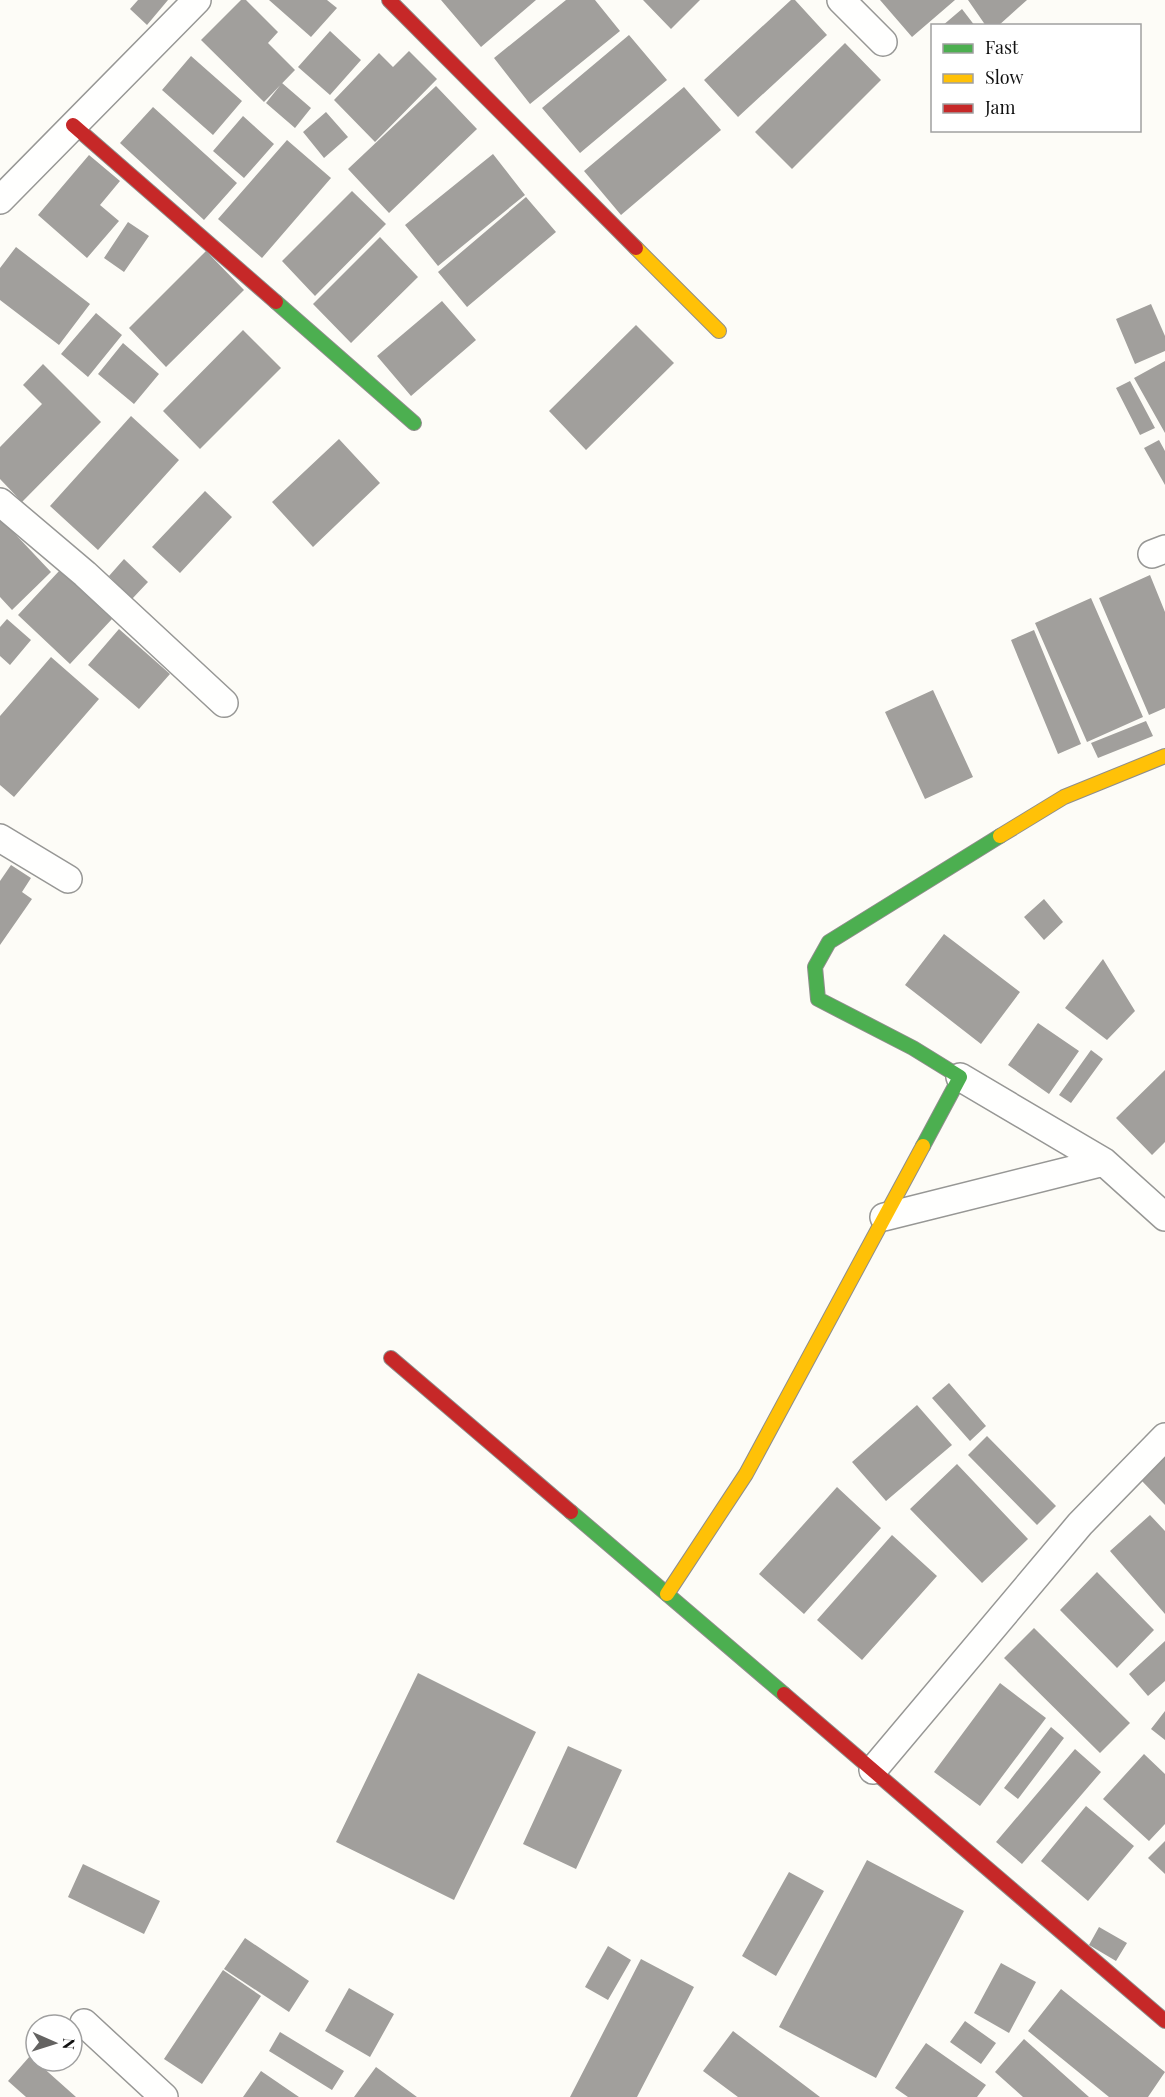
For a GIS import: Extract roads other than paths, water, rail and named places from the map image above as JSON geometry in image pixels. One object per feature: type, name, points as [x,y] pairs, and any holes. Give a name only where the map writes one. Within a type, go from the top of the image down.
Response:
[{"type":"street","points":[[0,200],[197,0]]},
{"type":"street","points":[[389,0],[719,331]]},
{"type":"street","points":[[841,0],[883,42]]},
{"type":"street","points":[[73,125],[414,423]]},
{"type":"street","points":[[0,502],[85,574],[224,703]]},
{"type":"street","points":[[1165,756],[1064,797],[830,942],[814,967],[818,999],[913,1048],[1104,1162],[1165,1217]]},
{"type":"street","points":[[0,838],[68,879]]},
{"type":"street","points":[[667,1594],[746,1474],[960,1077]]},
{"type":"street","points":[[884,1217],[1104,1162]]},
{"type":"street","points":[[391,1358],[1165,2021]]},
{"type":"street","points":[[873,1770],[1080,1524],[1165,1437]]},
{"type":"street","points":[[84,2023],[164,2097]]}]
